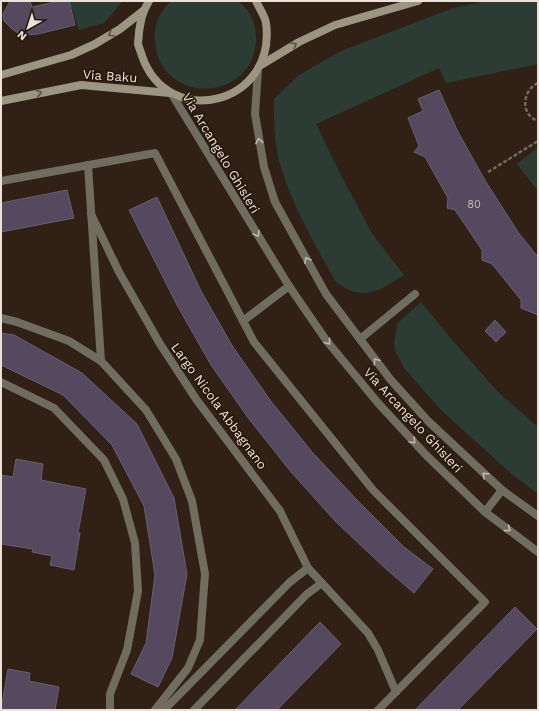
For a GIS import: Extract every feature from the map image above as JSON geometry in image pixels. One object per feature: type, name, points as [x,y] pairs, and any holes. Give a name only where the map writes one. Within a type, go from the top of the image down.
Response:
[{"type":"main road","points":[[149,1],[141,17],[138,44],[147,69],[160,85],[171,93],[194,101],[219,99],[241,89],[260,68],[299,42],[335,25],[418,1]]},
{"type":"main road","points":[[256,1],[266,22],[266,47],[260,68]]},
{"type":"main road","name":"Via Baku","points":[[1,75],[71,55],[95,44],[120,29],[143,11]]},
{"type":"main road","name":"Via Baku","points":[[1,101],[81,85],[171,93]]},
{"type":"street","name":"Via Arcangelo Ghisleri","points":[[260,68],[255,114],[264,168],[275,202],[326,294],[390,379],[428,422],[502,490],[538,516]]},
{"type":"street","name":"Via Arcangelo Ghisleri","points":[[171,93],[289,286],[326,340],[378,403],[426,455],[485,512],[538,552]]},
{"type":"street","points":[[1,181],[155,153],[254,342],[373,490],[485,602],[378,710]]},
{"type":"street","points":[[88,165],[101,361]]},
{"type":"street","name":"Largo Nicola Abbagnano","points":[[91,214],[120,272],[160,344],[196,398],[280,511],[308,568],[368,633],[378,650],[396,692]]},
{"type":"street","points":[[243,321],[289,286]]},
{"type":"street","points":[[360,339],[415,294]]},
{"type":"street","points":[[1,318],[17,322],[69,341],[101,361],[146,410],[176,459],[192,501],[205,574],[200,640],[188,668],[155,710]]},
{"type":"street","points":[[1,382],[54,408],[104,460],[123,499],[135,543],[138,591],[127,650],[110,694],[110,710]]},
{"type":"street","points":[[485,512],[502,490]]},
{"type":"street","points":[[164,710],[290,582],[308,568]]},
{"type":"street","points":[[194,710],[307,594],[322,583]]},
{"type":"path","points":[[538,83],[533,85],[528,91],[525,98],[525,108],[529,115],[538,121]]},
{"type":"path","points":[[488,172],[538,141]]},
{"type":"green space","points":[[69,1],[123,1],[104,23],[79,30]]},
{"type":"green space","points":[[172,1],[239,1],[247,10],[252,19],[256,36],[253,58],[244,72],[231,82],[215,88],[198,88],[182,83],[168,73],[156,51],[155,31],[158,19],[164,9]]},
{"type":"green space","points":[[486,1],[538,1],[538,64],[446,83],[439,68],[316,124],[373,235],[404,275],[378,290],[370,292],[354,292],[345,288],[335,281],[296,208],[284,177],[276,146],[274,99],[299,75],[341,51],[453,8]]},
{"type":"green space","points":[[538,147],[538,191],[517,164]]},
{"type":"green space","points":[[421,302],[497,391],[538,427],[538,494],[514,476],[441,410],[404,368],[396,353],[394,344],[397,324]]},
{"type":"building","points":[[10,1],[30,1],[32,7],[60,1],[69,1],[75,25],[38,34],[19,34],[4,21],[3,14]]},
{"type":"building","points":[[439,90],[458,132],[486,182],[518,232],[538,257],[538,315],[521,308],[521,300],[492,264],[482,260],[482,250],[455,210],[447,208],[448,198],[425,157],[414,152],[419,146],[408,118],[423,111],[418,99]]},
{"type":"building","points":[[67,190],[74,218],[1,232],[1,203]]},
{"type":"building","points":[[157,197],[201,291],[233,347],[270,400],[312,452],[357,500],[404,547],[433,569],[414,593],[336,522],[291,472],[249,419],[211,365],[177,305],[129,210]]},
{"type":"building","points":[[495,320],[506,332],[496,342],[485,331]]},
{"type":"building","points":[[1,333],[14,335],[82,373],[137,424],[174,498],[187,574],[172,658],[158,687],[131,674],[146,643],[155,575],[144,506],[112,445],[63,395],[1,365]]},
{"type":"building","points":[[16,459],[43,464],[41,480],[86,489],[78,533],[80,533],[74,570],[50,565],[52,556],[32,552],[33,549],[1,544],[1,475],[13,477]]},
{"type":"building","points":[[515,607],[537,629],[458,710],[415,710]]},
{"type":"building","points":[[320,622],[341,644],[277,710],[235,710]]},
{"type":"building","points":[[8,669],[30,673],[29,681],[59,687],[55,710],[1,710]]}]
